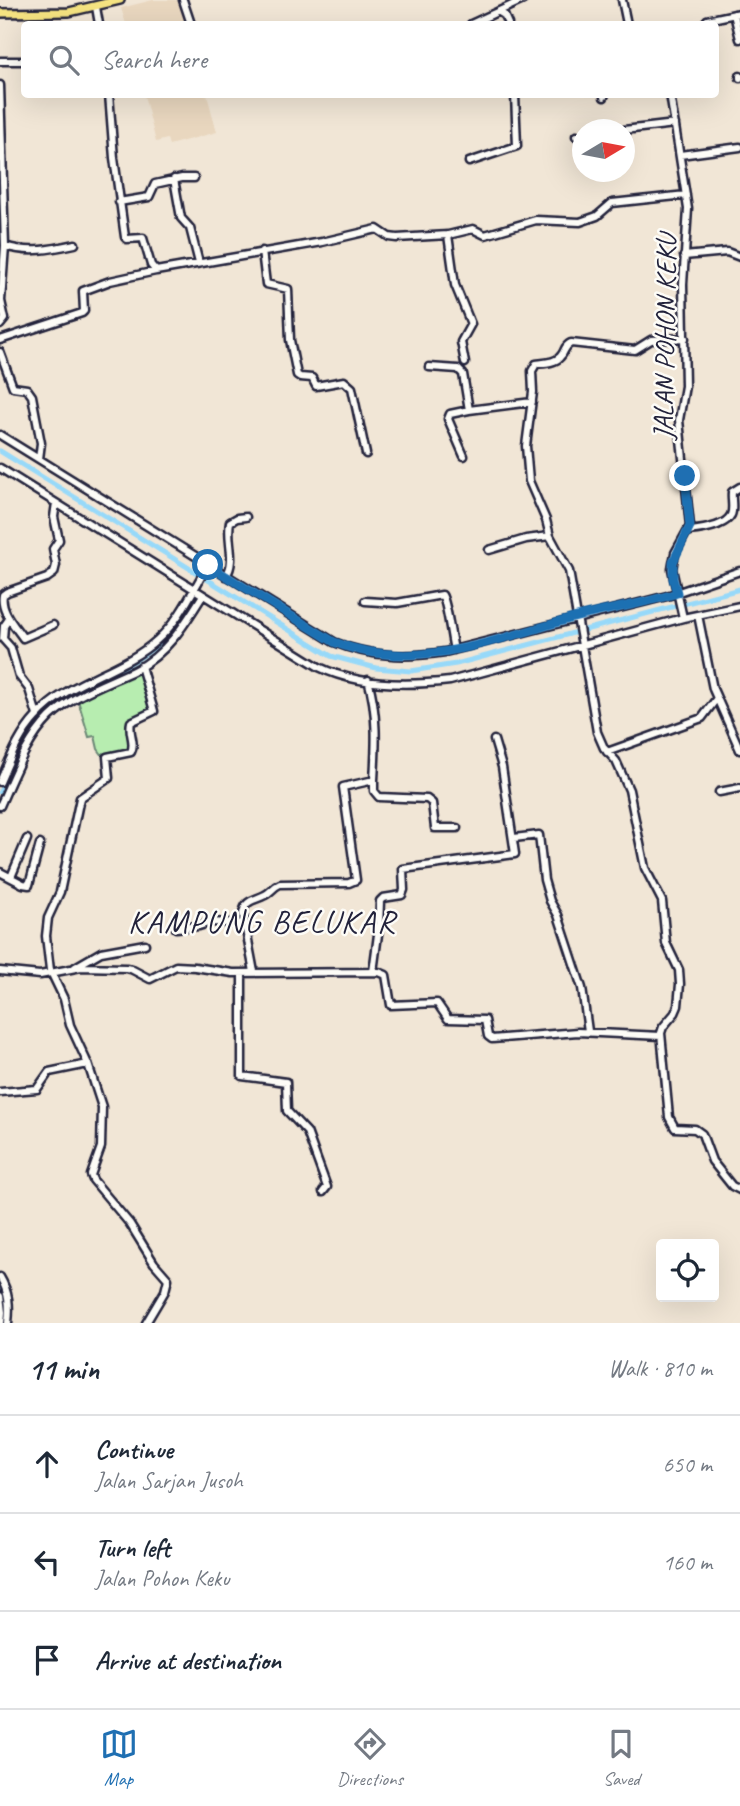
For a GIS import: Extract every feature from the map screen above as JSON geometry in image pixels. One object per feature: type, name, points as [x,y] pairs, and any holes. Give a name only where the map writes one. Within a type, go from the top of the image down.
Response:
[{"type":"main road","points":[[0,13],[57,13],[120,0]]},
{"type":"street","points":[[183,0],[190,21]]},
{"type":"street","points":[[478,21],[523,0]]},
{"type":"street","points":[[622,0],[626,21]]},
{"type":"street","points":[[96,7],[98,21]]},
{"type":"street","points":[[499,12],[507,21]]},
{"type":"street","points":[[706,21],[737,13],[740,39]]},
{"type":"street","points":[[0,61],[21,61]]},
{"type":"street","points":[[0,85],[5,246],[1,302],[5,319],[0,325]]},
{"type":"street","points":[[109,98],[125,237],[143,238],[151,265],[156,271]]},
{"type":"street","points":[[469,162],[517,146],[514,98]]},
{"type":"street","name":"JALAN POHON KEKU","points":[[671,98],[686,195],[687,224],[682,284],[685,386],[679,419],[690,520],[688,531],[675,553],[673,562],[673,579],[682,615]]},
{"type":"street","points":[[635,129],[675,124]]},
{"type":"street","points":[[680,155],[740,148]]},
{"type":"street","points":[[120,202],[149,197],[153,185],[174,179],[194,178]]},
{"type":"street","points":[[174,179],[181,218],[190,228],[199,263]]},
{"type":"street","points":[[0,340],[82,313],[82,295],[85,289],[156,271],[322,242],[372,230],[397,238],[448,235],[473,229],[485,235],[536,220],[580,222],[597,216],[612,203],[686,195]]},
{"type":"street","points":[[448,235],[455,285],[471,324],[461,342],[465,363]]},
{"type":"street","points":[[5,246],[44,250],[75,244]]},
{"type":"street","points":[[262,251],[266,284],[288,289],[290,340],[297,375],[312,378],[316,386],[344,381],[349,384],[366,454]]},
{"type":"street","points":[[684,256],[727,252],[740,257]]},
{"type":"street","points":[[685,338],[651,340],[635,350],[598,344],[567,344],[556,360],[537,364],[534,367],[526,461],[531,488],[546,520],[550,536],[569,571],[597,732],[607,752],[616,761],[629,790],[645,868],[662,901],[666,943],[679,970],[678,1006],[663,1027],[661,1036],[672,1126],[695,1129],[702,1134],[712,1161],[732,1186],[740,1190]]},
{"type":"street","points":[[0,352],[13,387],[30,391],[41,443],[39,458]]},
{"type":"street","points":[[429,367],[458,369],[463,374],[469,410]]},
{"type":"street","points":[[464,456],[448,419],[450,414],[532,402]]},
{"type":"street","points":[[0,435],[207,568],[226,576],[334,642],[377,655],[435,654],[454,650],[678,596],[740,571]]},
{"type":"street","points":[[0,468],[196,586],[203,594],[319,667],[342,676],[400,685],[450,681],[682,615],[698,615],[740,606]]},
{"type":"street","points":[[688,531],[707,528],[727,519],[732,513],[732,492],[740,487]]},
{"type":"street","points":[[53,625],[24,639],[9,619],[2,601],[3,595],[47,578],[55,569],[52,553],[59,540],[54,517],[56,503]]},
{"type":"street","points":[[226,576],[231,566],[230,522],[246,517]]},
{"type":"street","points":[[489,550],[526,539],[550,536]]},
{"type":"street","points":[[0,806],[23,755],[43,725],[52,715],[159,639],[207,568]]},
{"type":"street","points":[[0,782],[21,737],[37,715],[60,697],[108,676],[141,666],[173,640],[203,594]]},
{"type":"street","points":[[365,601],[397,603],[442,595],[446,600],[445,610],[454,650]]},
{"type":"street","points":[[698,615],[711,681],[740,750]]},
{"type":"street","points":[[9,619],[4,626],[2,640],[11,648],[19,676],[32,695],[37,715]]},
{"type":"street","points":[[141,666],[154,711],[131,722],[131,752],[107,757],[109,778],[80,798],[60,892],[48,918],[47,948],[71,1025],[88,1064],[102,1107],[101,1147],[91,1175],[130,1224],[154,1263],[168,1279],[165,1291],[146,1323]]},
{"type":"street","points":[[368,680],[374,701],[377,736],[375,795],[384,798],[427,799],[432,803],[435,828],[457,828]]},
{"type":"street","points":[[607,752],[702,718],[717,698]]},
{"type":"street","points":[[373,972],[380,901],[383,898],[402,895],[403,869],[514,855],[514,838],[502,767],[494,740]]},
{"type":"street","points":[[254,972],[244,924],[245,904],[268,893],[275,885],[304,882],[349,883],[356,880],[343,787],[374,780]]},
{"type":"street","points":[[719,792],[740,788]]},
{"type":"street","points":[[514,838],[539,835],[544,880],[582,988],[588,1031]]},
{"type":"street","points":[[10,877],[27,839]]},
{"type":"street","points":[[0,872],[29,885],[40,844]]},
{"type":"street","points":[[176,928],[212,922],[244,924]]},
{"type":"street","points":[[73,968],[101,952],[145,944]]},
{"type":"street","points":[[0,971],[40,975],[73,968],[131,969],[150,979],[176,967],[242,973],[373,972],[386,975],[391,1005],[438,1003],[448,1019],[485,1020],[488,1036],[492,1039],[588,1031],[661,1036]]},
{"type":"street","points":[[242,973],[242,1076],[286,1082],[287,1111],[307,1132],[316,1161],[327,1183],[323,1192]]},
{"type":"street","points":[[0,1091],[37,1089],[49,1072],[88,1064]]},
{"type":"street","points":[[0,1277],[8,1294],[10,1308],[3,1323]]},
{"type":"street","points":[[0,1296],[3,1323]]},
{"type":"shaded area","points":[[153,0],[183,0],[188,21],[125,21],[121,8]]},
{"type":"shaded area","points":[[145,98],[208,98],[217,132],[169,145],[167,139],[156,142]]},
{"type":"green space","points":[[138,668],[151,711],[127,721],[131,743],[129,752],[103,756],[95,736],[89,737],[77,697]]},
{"type":"waterway","points":[[0,451],[331,656],[376,668],[411,671],[456,664],[740,589]]},
{"type":"waterway","points":[[0,792],[25,739],[45,712],[83,686],[126,666],[152,649],[171,631],[195,595]]},
{"type":"waterway","points":[[0,1285],[6,1310],[4,1323]]},
{"type":"district","name":"KAMPUNG BELUKAR","points":[[262,921]]},
{"type":"route","points":[[208,565],[334,642],[349,648],[394,656],[445,652],[677,593],[673,579],[673,562],[690,526],[685,476]]}]
